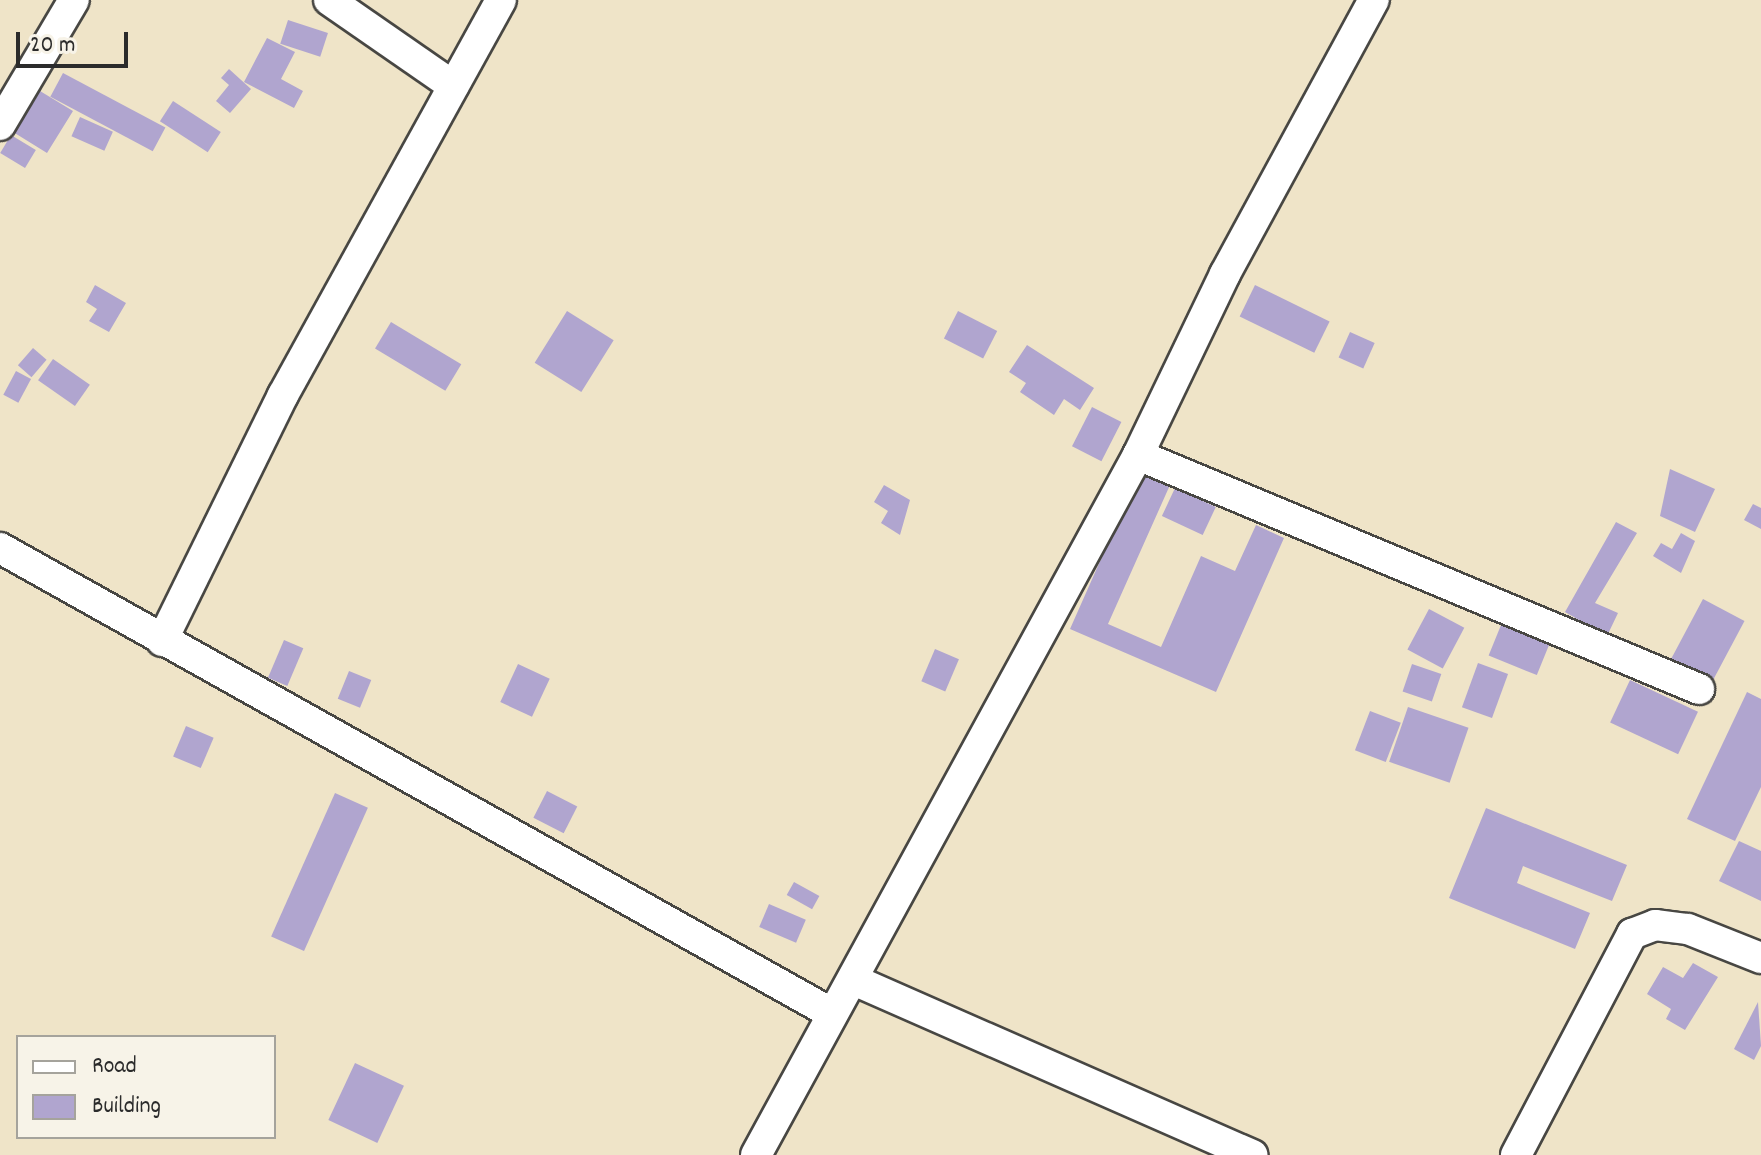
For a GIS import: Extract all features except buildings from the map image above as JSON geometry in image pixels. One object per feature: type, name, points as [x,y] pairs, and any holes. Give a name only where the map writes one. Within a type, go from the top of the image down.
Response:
[{"type":"street","points":[[0,125],[74,0]]},
{"type":"street","points":[[329,0],[453,86]]},
{"type":"street","points":[[162,641],[283,395],[501,0]]},
{"type":"street","points":[[756,1155],[831,1013],[856,981],[1138,455],[1225,274],[1374,0]]},
{"type":"street","points":[[1138,455],[1699,689]]},
{"type":"street","points":[[0,548],[831,1013]]},
{"type":"street","points":[[1516,1155],[1632,934],[1655,925],[1688,929],[1761,958]]},
{"type":"street","points":[[856,981],[1252,1155]]}]
